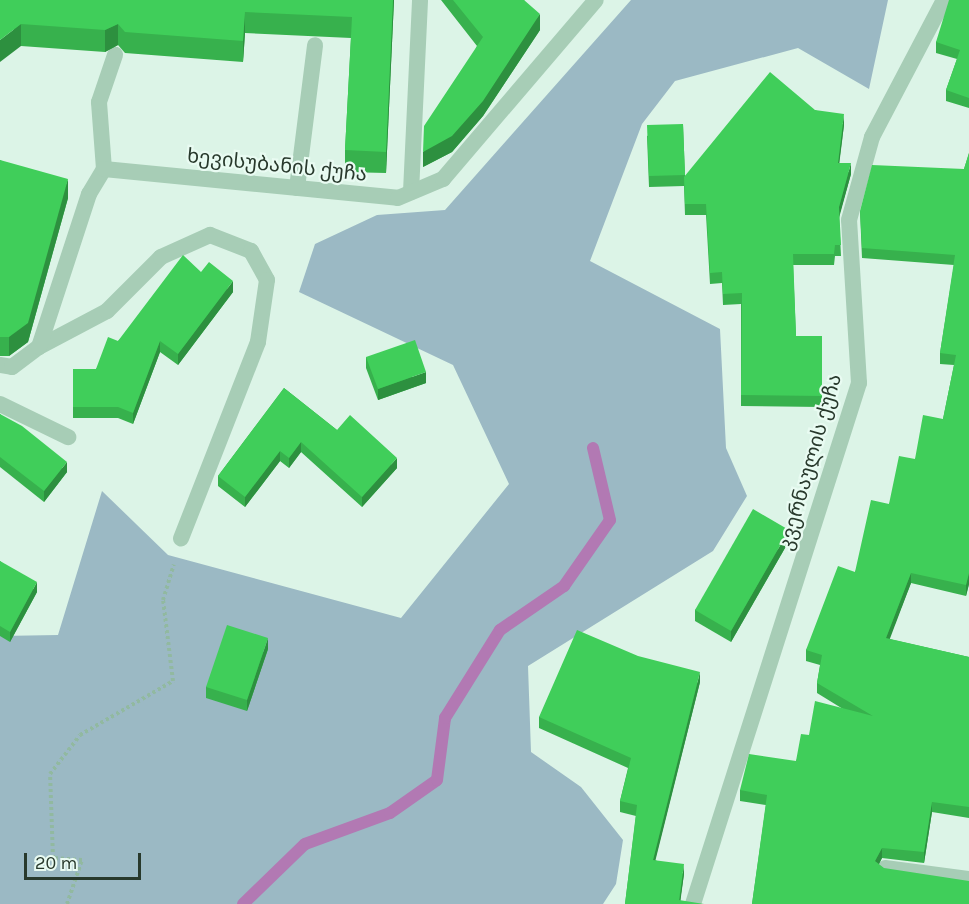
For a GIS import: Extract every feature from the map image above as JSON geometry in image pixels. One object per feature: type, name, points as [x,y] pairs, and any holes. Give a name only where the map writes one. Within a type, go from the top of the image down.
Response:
[{"type":"street","points":[[411,192],[420,0]]},
{"type":"street","name":"ხევისუბანის ქუჩა","points":[[104,169],[398,198],[443,179],[596,0]]},
{"type":"street","name":"კვერნაულის ქუჩა","points":[[693,904],[859,383],[849,220],[872,137],[944,0]]},
{"type":"street","points":[[297,188],[315,45]]},
{"type":"street","points":[[39,348],[89,194],[104,169],[99,102],[115,55]]},
{"type":"street","points":[[0,366],[12,367],[39,348],[107,310],[161,257],[210,236],[251,251],[267,280],[258,342],[181,538]]},
{"type":"street","points":[[0,404],[68,437]]},
{"type":"street","points":[[885,868],[969,879]]},
{"type":"path","points":[[67,904],[82,860],[53,858],[50,774],[80,735],[173,681],[164,600],[181,538]]},
{"type":"shaded area","points":[[631,0],[888,0],[869,89],[798,48],[675,81],[642,124],[590,261],[720,329],[726,448],[747,496],[713,551],[528,666],[531,752],[581,787],[623,840],[616,884],[603,904],[0,904],[0,636],[58,635],[102,491],[168,555],[401,618],[509,484],[453,365],[299,292],[315,244],[377,215],[445,210]]},
{"type":"building","points":[[0,0],[393,0],[386,152],[345,150],[352,17],[245,12],[243,41],[125,32],[118,24],[105,30],[21,24],[0,40]]},
{"type":"building","points":[[453,0],[524,0],[540,14],[483,101],[452,136],[423,152],[424,126],[483,37]]},
{"type":"building","points":[[949,0],[969,0],[969,98],[946,90],[960,50],[936,42]]},
{"type":"building","points":[[770,72],[815,110],[844,114],[838,163],[851,163],[839,207],[841,245],[835,245],[834,254],[793,254],[796,336],[822,336],[822,396],[741,395],[742,293],[723,294],[722,272],[710,273],[706,204],[685,204],[684,177]]},
{"type":"building","points":[[683,124],[685,175],[649,176],[647,125]]},
{"type":"building","points":[[969,153],[969,573],[966,585],[911,573],[886,638],[969,657],[969,807],[932,802],[924,852],[882,848],[875,861],[884,868],[969,881],[969,904],[752,904],[767,795],[740,790],[749,754],[796,761],[801,734],[809,735],[815,701],[873,716],[817,683],[822,655],[806,650],[838,566],[855,572],[871,500],[889,504],[899,456],[915,459],[923,415],[943,419],[956,355],[940,353],[955,255],[862,248],[860,211],[872,165],[964,169]]},
{"type":"building","points":[[0,160],[68,179],[28,323],[9,337],[0,337]]},
{"type":"building","points":[[183,255],[201,272],[209,262],[233,281],[178,354],[160,341],[133,413],[118,407],[73,407],[73,369],[96,369],[108,337],[118,341]]},
{"type":"building","points":[[415,340],[426,372],[378,389],[366,357]]},
{"type":"building","points":[[284,388],[337,430],[350,415],[397,458],[362,497],[301,442],[289,458],[280,451],[245,497],[218,476]]},
{"type":"building","points":[[0,414],[22,426],[67,462],[44,491],[0,457]]},
{"type":"building","points":[[753,509],[789,530],[731,631],[695,610]]},
{"type":"building","points":[[0,561],[37,582],[10,632],[0,626]]},
{"type":"building","points":[[227,625],[268,638],[247,700],[206,687]]},
{"type":"building","points":[[577,630],[638,656],[700,672],[653,860],[684,864],[679,900],[704,904],[625,904],[637,805],[620,801],[631,758],[539,717]]},
{"type":"waterway","points":[[243,904],[305,844],[390,813],[437,780],[445,718],[500,630],[564,586],[610,520],[593,448]]}]
